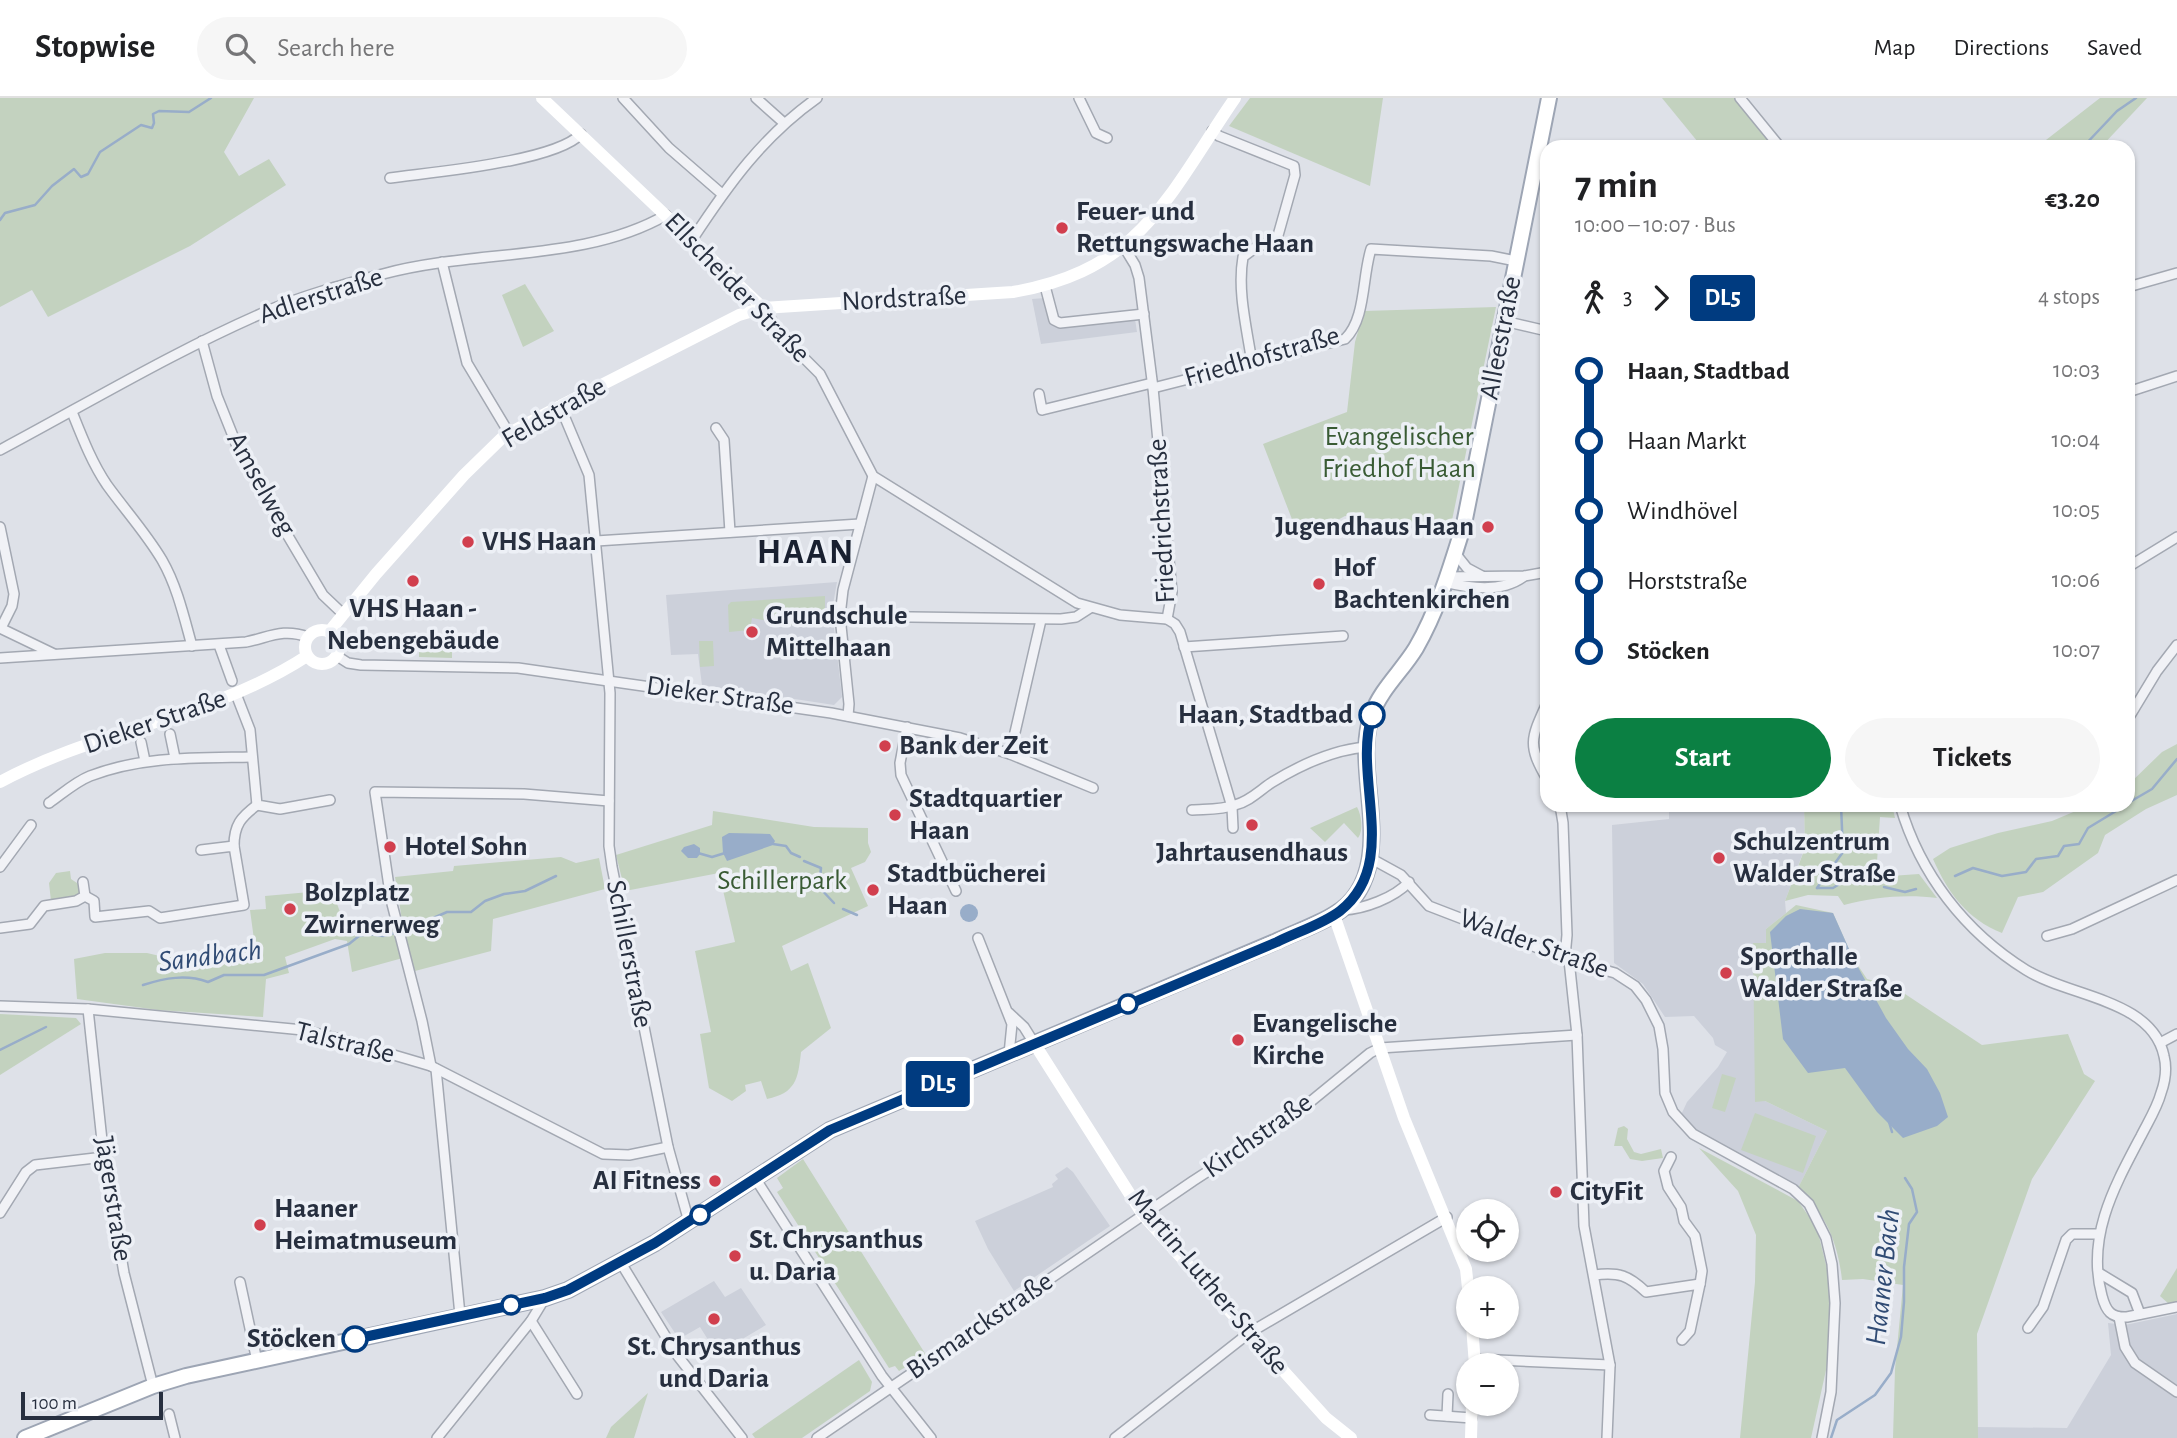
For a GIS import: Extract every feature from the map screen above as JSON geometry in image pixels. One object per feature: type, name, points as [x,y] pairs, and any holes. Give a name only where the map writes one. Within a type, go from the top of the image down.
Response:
[{"type":"main road","name":"Alleestraße","points":[[1540,140],[1549,98]]},
{"type":"main road","name":"Alleestraße","points":[[1338,912],[1362,885],[1368,873],[1371,823],[1366,747],[1369,726],[1377,704],[1414,650],[1445,580],[1464,524],[1540,142]]},
{"type":"main road","points":[[25,1438],[153,1386],[186,1376],[545,1298],[568,1290],[621,1263],[689,1222],[830,1130],[1277,942],[1338,912]]},
{"type":"street","name":"Ellscheider Straße","points":[[542,98],[762,308],[784,338],[820,374],[873,476]]},
{"type":"street","points":[[623,98],[669,148],[722,194]]},
{"type":"street","points":[[756,98],[784,123]]},
{"type":"street","points":[[692,240],[751,156],[784,123],[817,98]]},
{"type":"street","points":[[1079,98],[1096,132],[1107,138]]},
{"type":"street","name":"Nordstraße","points":[[762,308],[1003,293],[1045,286],[1086,270],[1124,247],[1161,208],[1235,98]]},
{"type":"street","points":[[1740,98],[1774,140]]},
{"type":"street","points":[[1212,131],[1294,166],[1277,239],[1255,248],[1243,257],[1242,286],[1252,363]]},
{"type":"street","points":[[390,177],[530,156],[568,145],[581,134]]},
{"type":"street","name":"Adlerstraße","points":[[0,450],[202,341],[274,308],[387,273],[442,262],[596,243],[646,226],[666,215]]},
{"type":"street","name":"Friedrichstraße","points":[[1124,247],[1135,265],[1144,314],[1172,592],[1167,619],[1175,624],[1180,632],[1232,807],[1233,828]]},
{"type":"street","name":"Friedhofstraße","points":[[1039,394],[1042,410],[1252,363],[1345,339],[1358,320],[1371,249],[1491,256],[1516,261]]},
{"type":"street","points":[[442,262],[467,363],[509,433]]},
{"type":"street","points":[[2135,285],[2177,273]]},
{"type":"street","points":[[1045,286],[1054,320],[1060,323],[1144,314]]},
{"type":"street","name":"Feldstraße","points":[[329,632],[464,475],[509,433],[739,315],[762,308]]},
{"type":"street","points":[[1504,321],[1540,329]]},
{"type":"street","name":"Amselweg","points":[[202,341],[217,396],[237,446],[323,595],[342,614]]},
{"type":"street","points":[[2135,389],[2177,376]]},
{"type":"street","name":"Schillerstraße","points":[[559,406],[589,475],[610,693],[609,846],[615,887],[668,1147],[689,1222]]},
{"type":"street","points":[[72,412],[88,451],[106,483],[141,528],[162,561],[180,602],[192,646]]},
{"type":"street","points":[[716,428],[724,440],[730,532]]},
{"type":"street","points":[[848,716],[840,616],[843,590],[873,476],[1077,603],[1119,615],[1167,619]]},
{"type":"street","points":[[596,541],[860,524]]},
{"type":"street","points":[[0,527],[14,594],[12,606],[1,628],[55,655]]},
{"type":"street","points":[[2135,563],[2177,537]]},
{"type":"street","points":[[1455,553],[1467,568],[1484,577]]},
{"type":"street","points":[[1445,580],[1540,573]]},
{"type":"street","points":[[1445,580],[1461,586],[1500,587],[1516,583],[1524,576]]},
{"type":"street","points":[[840,616],[1041,620],[1076,617],[1090,608]]},
{"type":"street","points":[[1010,754],[1041,620]]},
{"type":"street","points":[[318,631],[329,632],[338,640],[339,651],[337,656],[326,664],[318,664],[307,656],[305,648],[308,637],[318,631]]},
{"type":"street","points":[[0,658],[219,645],[255,640],[283,632],[308,637]]},
{"type":"street","points":[[1184,647],[1343,636]]},
{"type":"street","points":[[219,645],[232,681]]},
{"type":"street","points":[[2135,707],[2177,645]]},
{"type":"street","name":"Dieker Straße","points":[[0,782],[92,743],[236,695],[307,656]]},
{"type":"street","name":"Dieker Straße","points":[[337,656],[348,663],[361,665],[519,668],[848,716],[960,738],[1010,754],[1093,788]]},
{"type":"street","points":[[236,695],[250,730],[257,805]]},
{"type":"street","points":[[1540,720],[1532,751],[1540,766]]},
{"type":"street","points":[[907,727],[900,763],[901,775],[956,891]]},
{"type":"street","points":[[170,734],[175,758]]},
{"type":"street","points":[[141,742],[145,761]]},
{"type":"street","points":[[1192,810],[1232,807],[1252,799],[1271,783],[1320,757],[1340,750],[1366,747]]},
{"type":"street","points":[[49,803],[87,777],[145,761],[251,757]]},
{"type":"street","points":[[460,1315],[433,1067],[395,918],[375,792],[524,794],[609,802]]},
{"type":"street","points":[[83,883],[85,895],[94,901],[95,917],[149,911],[160,918],[244,905],[234,846],[234,830],[242,816],[257,805],[280,809],[330,800]]},
{"type":"street","points":[[1561,812],[1567,958],[1577,1035],[1584,1226],[1610,1365],[1607,1438]]},
{"type":"street","points":[[1903,812],[1921,859],[1941,892],[1962,917],[2027,971],[2073,991],[2126,1009],[2140,1019],[2160,1043],[2165,1058],[2162,1093],[2114,1186],[2098,1234],[2096,1253],[2105,1305],[2110,1314],[2119,1318],[2177,1307]]},
{"type":"street","points":[[0,867],[31,825]]},
{"type":"street","points":[[201,850],[234,846]]},
{"type":"street","name":"Walder Straße","points":[[1370,858],[1390,867],[1409,882],[1429,906],[1567,958],[1615,973],[1635,986],[1646,1000],[1659,1026],[1668,1102],[1673,1112],[1693,1134],[1793,1189],[1809,1204],[1826,1238],[1832,1265],[1835,1343],[1831,1392],[1822,1438]]},
{"type":"street","points":[[2047,936],[2072,929],[2177,880]]},
{"type":"street","points":[[1409,882],[1401,890],[1357,909],[1338,912],[1404,1118],[1447,1217],[1467,1276]]},
{"type":"street","points":[[0,928],[30,924],[44,906],[76,901],[85,895]]},
{"type":"street","points":[[978,938],[1013,1030],[1009,1054]]},
{"type":"street","name":"Talstraße","points":[[0,1006],[88,1009],[303,1030],[433,1067],[603,1154],[615,1156],[668,1147]]},
{"type":"street","name":"Jägerstraße","points":[[88,1009],[104,1157],[124,1273],[153,1386]]},
{"type":"street","points":[[1008,1012],[1024,1027],[1034,1043]]},
{"type":"street","points":[[2160,1043],[2177,1034]]},
{"type":"street","points":[[1380,1048],[1577,1035]]},
{"type":"street","name":"Martin-Luther-Straße","points":[[1034,1043],[1143,1215],[1326,1418],[1351,1438]]},
{"type":"street","name":"Kirchstraße","points":[[1143,1215],[1293,1116],[1370,1053],[1380,1048]]},
{"type":"street","points":[[0,1213],[26,1171],[35,1165],[104,1157]]},
{"type":"street","points":[[1671,1157],[1664,1171],[1668,1187],[1681,1207],[1684,1221],[1695,1236],[1702,1271],[1690,1331],[1682,1340]]},
{"type":"street","points":[[755,1178],[891,1387],[931,1438]]},
{"type":"street","name":"Bismarckstraße","points":[[817,1438],[1143,1215]]},
{"type":"street","points":[[1115,1438],[1250,1333],[1447,1217]]},
{"type":"street","points":[[2028,1328],[2043,1307],[2066,1240],[2072,1234],[2098,1234]]},
{"type":"street","points":[[621,1263],[677,1355],[742,1438]]},
{"type":"street","points":[[1594,1275],[1614,1272],[1633,1280],[1646,1293],[1700,1284]]},
{"type":"street","points":[[2099,1273],[2132,1293],[2140,1314]]},
{"type":"street","points":[[240,1282],[257,1361]]},
{"type":"street","points":[[437,1438],[531,1321],[545,1298]]},
{"type":"street","points":[[2119,1318],[2126,1347],[2135,1363],[2177,1392]]},
{"type":"street","points":[[531,1321],[577,1394]]},
{"type":"street","points":[[1519,1363],[1610,1365]]},
{"type":"street","points":[[1447,1416],[1448,1394]]},
{"type":"street","points":[[169,1414],[175,1438]]},
{"type":"street","points":[[1430,1415],[1472,1418],[1471,1438]]},
{"type":"shaded area","points":[[1045,298],[1057,326],[1075,327],[1135,319],[1137,332],[1041,344],[1032,299]]},
{"type":"shaded area","name":"Grundschule Mittelhaan","points":[[837,582],[832,610],[842,697],[834,705],[702,685],[698,654],[671,655],[666,595]]},
{"type":"shaded area","points":[[1669,812],[1804,812],[1805,847],[1785,901],[1786,913],[1766,929],[1765,1101],[1827,1131],[1798,1188],[1706,1138],[1680,1117],[1687,1102],[1718,1067],[1727,1052],[1715,1045],[1713,1038],[1694,1016],[1665,1017],[1643,984],[1614,963],[1612,825],[1669,819]]},
{"type":"shaded area","points":[[1067,1167],[1110,1226],[1014,1291],[988,1249],[975,1221],[1053,1187],[1052,1184],[1058,1179],[1055,1175]]},
{"type":"shaded area","name":"St. Chrysanthus und Daria","points":[[714,1281],[725,1297],[741,1288],[766,1325],[717,1354],[700,1327],[679,1339],[661,1312]]},
{"type":"shaded area","points":[[2177,1314],[2177,1438],[1978,1438],[1976,1427],[2067,1428],[2111,1355],[2108,1323],[2125,1325]]},
{"type":"green space","points":[[0,98],[254,98],[224,152],[239,176],[269,159],[286,185],[190,246],[48,317],[32,290],[0,307]]},
{"type":"green space","points":[[1250,98],[1383,98],[1370,186],[1229,126]]},
{"type":"green space","points":[[1662,98],[1735,98],[1768,140],[1696,140]]},
{"type":"green space","points":[[2100,98],[2147,98],[2108,140],[2046,140]]},
{"type":"green space","points":[[525,284],[554,331],[523,347],[502,295]]},
{"type":"green space","name":"Evangelischer Friedhof Haan","points":[[1496,307],[1450,530],[1430,524],[1345,516],[1300,540],[1263,444],[1347,412],[1355,342],[1364,311]]},
{"type":"green space","points":[[825,596],[825,620],[798,621],[797,626],[752,618],[750,630],[729,632],[728,605],[731,602]]},
{"type":"green space","points":[[699,641],[713,641],[714,666],[700,667]]},
{"type":"green space","points":[[419,649],[452,650],[452,658],[419,657]]},
{"type":"green space","points":[[2177,744],[2177,795],[2146,809],[2105,835],[2098,853],[2043,892],[2018,897],[2002,933],[1979,920],[1952,894],[1933,859],[1950,848],[1998,833],[2052,821],[2073,812],[2135,812],[2135,778],[2162,752]]},
{"type":"green space","points":[[1357,807],[1361,822],[1358,838],[1344,823],[1325,842],[1310,828]]},
{"type":"green space","name":"Schillerpark","points":[[713,811],[814,827],[868,828],[871,852],[865,862],[851,868],[868,906],[782,946],[791,971],[808,963],[831,1028],[801,1052],[797,1077],[790,1089],[767,1099],[761,1081],[745,1085],[746,1091],[732,1101],[709,1088],[700,1034],[711,1032],[695,951],[735,942],[719,873],[625,891],[616,855],[712,825]]},
{"type":"green space","points":[[1804,812],[1894,812],[1895,818],[1880,817],[1876,877],[1919,874],[1937,898],[1890,897],[1844,905],[1838,896],[1808,895],[1785,901],[1805,848]]},
{"type":"green space","points":[[561,857],[576,863],[599,858],[605,889],[493,919],[491,951],[415,971],[410,956],[352,972],[347,941],[335,939],[285,957],[289,973],[266,979],[263,1017],[158,1010],[77,999],[74,959],[105,953],[147,953],[164,957],[219,955],[255,947],[250,910],[266,909],[265,896],[332,890],[348,934],[402,920],[395,877],[453,871],[454,866]]},
{"type":"green space","points":[[70,871],[71,879],[80,885],[81,894],[74,900],[51,901],[49,883],[56,873]]},
{"type":"green space","points":[[1796,905],[1833,913],[1853,958],[1867,979],[1893,986],[1982,1045],[2068,1034],[2084,1074],[2095,1081],[2032,1179],[1977,1334],[1978,1438],[1893,1438],[1895,1369],[1903,1285],[1863,1279],[1842,1280],[1829,1230],[1816,1208],[1798,1188],[1827,1131],[1765,1101],[1755,1102],[1753,943],[1766,943],[1766,929]]},
{"type":"green space","points":[[0,1014],[76,1018],[81,1024],[0,1075]]},
{"type":"green space","points":[[1722,1074],[1736,1078],[1725,1112],[1712,1108]]},
{"type":"green space","points":[[1755,1113],[1816,1136],[1803,1173],[1741,1150]]},
{"type":"green space","points":[[1624,1126],[1628,1129],[1627,1139],[1634,1152],[1641,1154],[1661,1149],[1663,1158],[1642,1161],[1630,1159],[1622,1146],[1614,1146],[1618,1128]]},
{"type":"green space","points":[[1699,1148],[1798,1201],[1817,1228],[1829,1277],[1831,1329],[1830,1352],[1811,1438],[1740,1438],[1755,1282],[1756,1235],[1738,1191]]},
{"type":"green space","points":[[803,1159],[926,1355],[899,1371],[895,1366],[889,1368],[777,1192],[783,1188],[777,1178]]},
{"type":"green space","points":[[2177,1268],[2177,1304],[2170,1305],[2160,1296]]},
{"type":"green space","points":[[859,1360],[872,1382],[870,1391],[802,1438],[755,1438],[752,1434]]},
{"type":"green space","points":[[648,1393],[634,1438],[606,1438],[611,1427]]},
{"type":"water","points":[[729,833],[770,834],[775,841],[773,845],[727,861],[723,853],[722,837]]},
{"type":"water","points":[[694,844],[700,848],[700,854],[697,858],[688,858],[681,851]]},
{"type":"water","points":[[969,904],[975,907],[978,913],[975,919],[969,922],[963,919],[960,913],[963,907]]},
{"type":"water","points":[[1800,909],[1833,913],[1853,958],[1886,1018],[1908,1049],[1927,1069],[1940,1093],[1948,1117],[1937,1126],[1903,1138],[1877,1112],[1845,1068],[1808,1073],[1783,1039],[1770,932],[1786,916]]},
{"type":"waterway","points":[[0,220],[5,213],[35,205],[52,186],[74,169],[81,177],[88,174],[100,152],[141,125],[152,128],[153,114],[159,111],[189,112],[211,98]]},
{"type":"waterway","name":"Haaner Bach","points":[[2090,140],[2117,111],[2136,98]]},
{"type":"waterway","points":[[2135,799],[2152,789],[2177,759]]},
{"type":"waterway","name":"Haaner Bach","points":[[1817,888],[1843,852],[1841,812]]},
{"type":"waterway","points":[[1955,876],[1973,868],[2002,876],[2026,872],[2036,859],[2058,856],[2064,846],[2079,844],[2088,828],[2114,812]]},
{"type":"waterway","name":"Sandbach","points":[[773,844],[786,846],[791,853],[800,857]]},
{"type":"waterway","name":"Sandbach","points":[[698,853],[712,857],[725,853]]},
{"type":"waterway","name":"Sandbach","points":[[804,861],[821,868],[819,887],[834,903]]},
{"type":"waterway","name":"Sandbach","points":[[143,985],[176,978],[208,982],[224,975],[264,975],[349,944],[359,936],[383,936],[406,930],[447,912],[471,912],[485,901],[504,894],[525,891],[556,876]]},
{"type":"waterway","points":[[1817,888],[1833,888],[1846,880]]},
{"type":"waterway","points":[[1884,887],[1905,892],[1916,889]]},
{"type":"waterway","name":"Sandbach","points":[[843,909],[857,915]]},
{"type":"waterway","name":"Sandbach","points":[[0,1050],[46,1027]]},
{"type":"waterway","name":"Haaner Bach","points":[[1889,1122],[1892,1132]]},
{"type":"waterway","name":"Haaner Bach","points":[[1831,1438],[1837,1420],[1875,1395],[1891,1373],[1901,1337],[1909,1224],[1917,1212],[1912,1189],[1905,1178]]},
{"type":"bus line","name":"DL5","points":[[355,1339],[545,1298],[568,1290],[655,1243],[830,1130],[1277,942],[1334,915],[1352,899],[1368,873],[1371,823],[1366,747],[1372,715]]},
{"type":"place","name":"Feuer- und Rettungswache Haan","points":[[1062,228]]},
{"type":"place","name":"Jugendhaus Haan","points":[[1488,527]]},
{"type":"place","name":"VHS Haan","points":[[468,542]]},
{"type":"place","name":"VHS Haan - Nebengebäude","points":[[413,581]]},
{"type":"place","name":"Hof Bachtenkirchen","points":[[1319,584]]},
{"type":"place","name":"Grundschule Mittelhaan","points":[[752,632]]},
{"type":"place","name":"Haan, Stadtbad","points":[[1372,715]]},
{"type":"place","name":"Bank der Zeit","points":[[885,746]]},
{"type":"place","name":"Stadtquartier Haan","points":[[895,815]]},
{"type":"place","name":"Jahrtausendhaus","points":[[1252,825]]},
{"type":"place","name":"Hotel Sohn","points":[[390,847]]},
{"type":"place","name":"Schulzentrum Walder Straße","points":[[1719,858]]},
{"type":"place","name":"Stadtbücherei Haan","points":[[873,890]]},
{"type":"place","name":"Bolzplatz Zwirnerweg","points":[[290,909]]},
{"type":"place","name":"Sporthalle Walder Straße","points":[[1726,973]]},
{"type":"place","name":"Evangelische Kirche","points":[[1238,1040]]},
{"type":"place","name":"AI Fitness","points":[[715,1181]]},
{"type":"place","name":"CityFit","points":[[1556,1192]]},
{"type":"place","name":"Haaner Heimatmuseum","points":[[260,1225]]},
{"type":"place","name":"St. Chrysanthus u. Daria","points":[[735,1256]]},
{"type":"place","name":"St. Chrysanthus und Daria","points":[[714,1319]]},
{"type":"place","name":"Stöcken","points":[[355,1339]]},
{"type":"district","name":"HAAN","points":[[806,552]]}]
